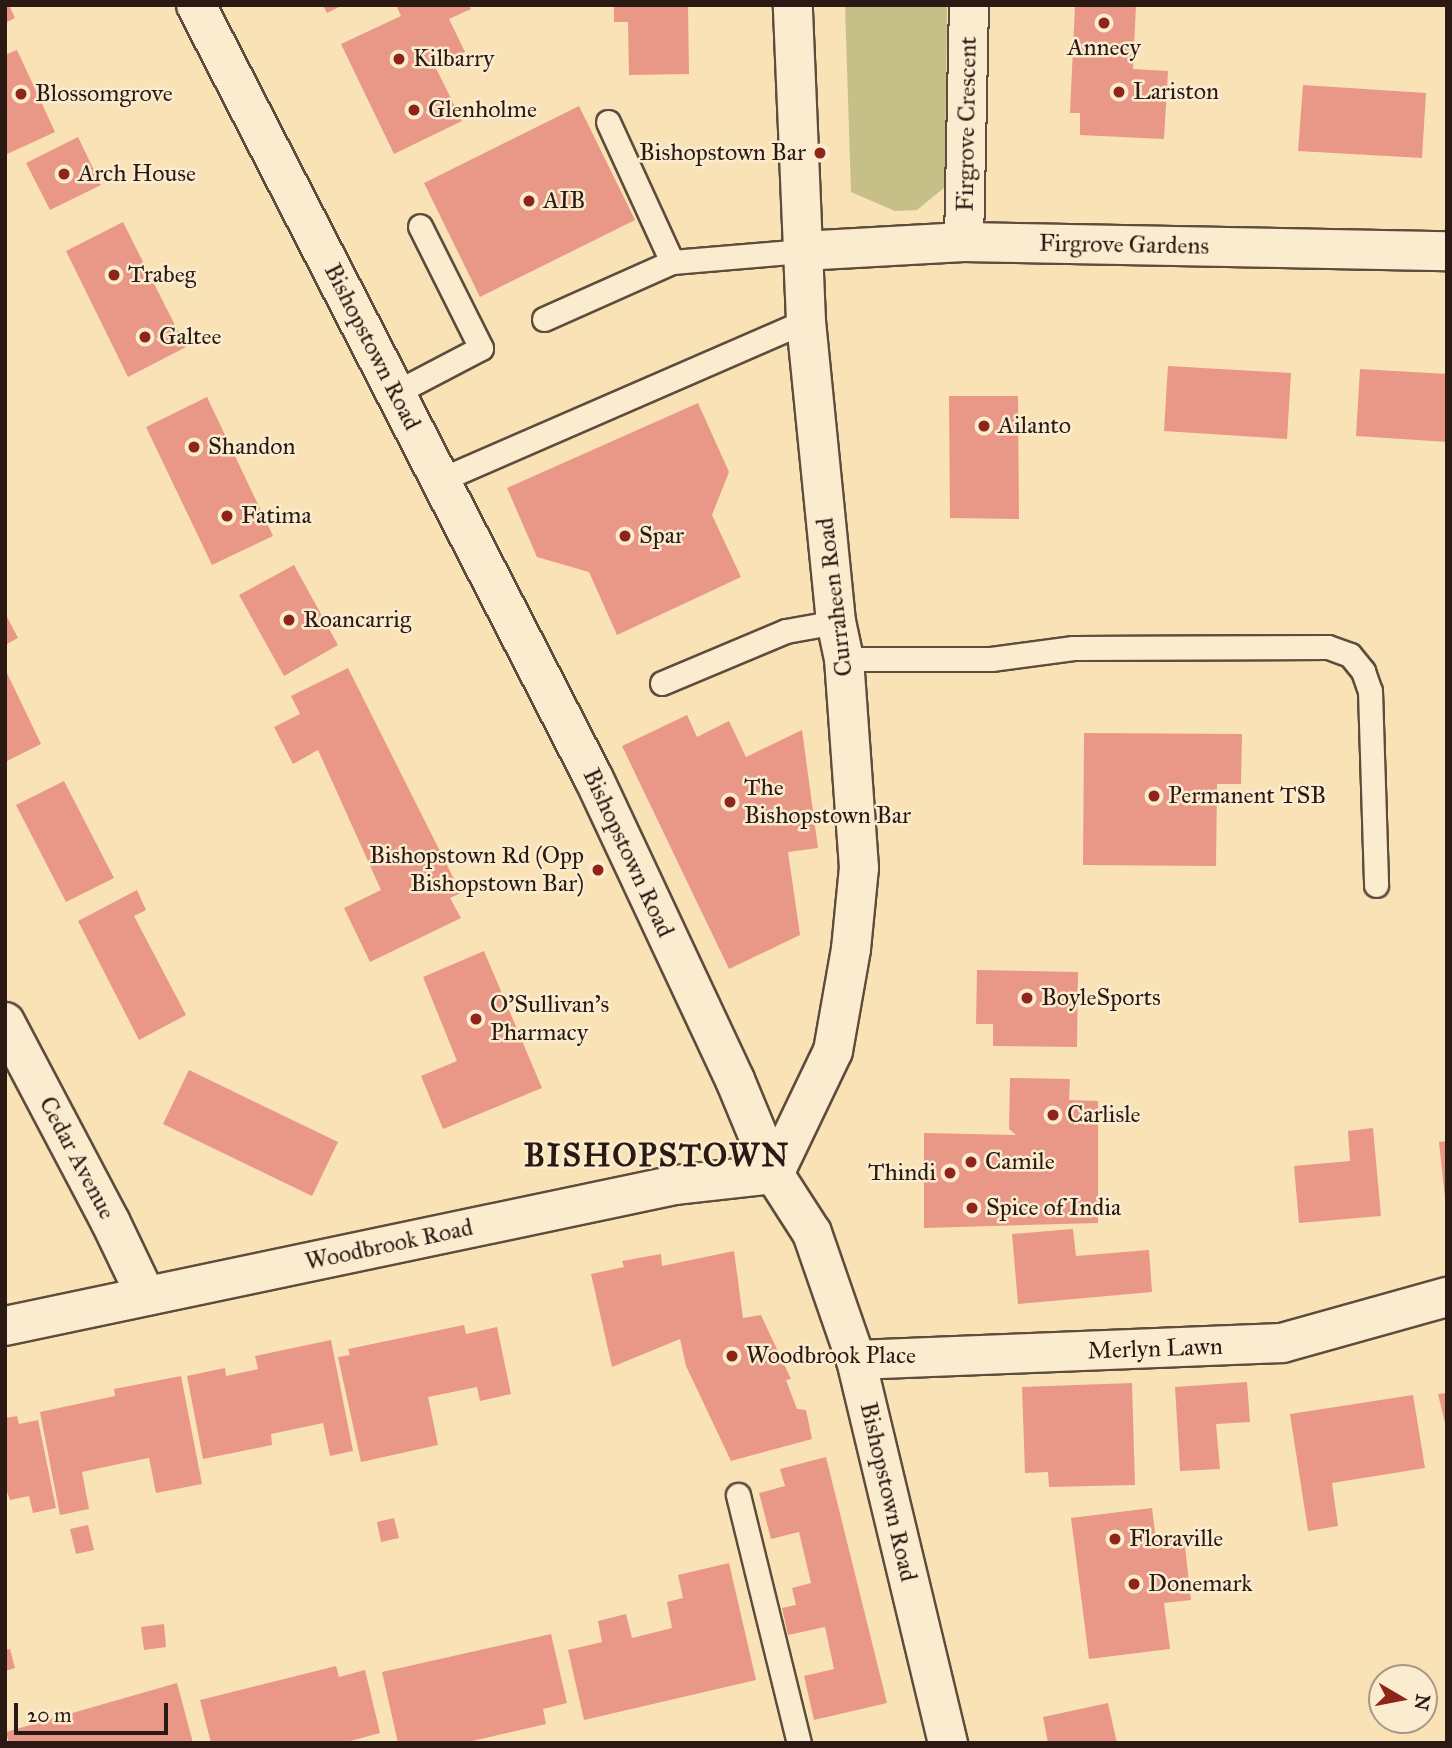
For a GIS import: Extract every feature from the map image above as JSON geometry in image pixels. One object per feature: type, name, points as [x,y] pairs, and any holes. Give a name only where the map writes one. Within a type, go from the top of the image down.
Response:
[{"type":"street","name":"Bishopstown Road","points":[[196,5],[594,779],[735,1080],[774,1174],[812,1233],[856,1360],[948,1743]]},
{"type":"street","name":"Curraheen Road","points":[[774,1174],[833,1051],[851,949],[859,868],[844,659],[836,622],[806,321],[793,5]]},
{"type":"street","name":"Firgrove Crescent","points":[[964,242],[969,5]]},
{"type":"street","name":"Firgrove Gardens","points":[[802,251],[964,242],[1447,251]]},
{"type":"street","name":"Cedar Avenue","points":[[5,1022],[146,1296]]},
{"type":"street","name":"Woodbrook Road","points":[[5,1326],[675,1185],[774,1174]]},
{"type":"street","name":"Merlyn Lawn","points":[[856,1360],[1282,1343],[1447,1297]]},
{"type":"lane","points":[[608,122],[672,262]]},
{"type":"lane","points":[[395,393],[481,348],[420,226]]},
{"type":"lane","points":[[544,319],[672,262],[802,251]]},
{"type":"lane","points":[[440,480],[806,321]]},
{"type":"lane","points":[[662,683],[786,632],[836,622]]},
{"type":"lane","points":[[844,659],[991,659],[1073,648],[1328,647],[1350,655],[1363,671],[1370,691],[1376,885]]},
{"type":"lane","points":[[738,1495],[799,1743]]},
{"type":"shaded area","points":[[845,5],[947,5],[945,187],[917,210],[895,211],[851,192]]},
{"type":"building","points":[[5,5],[9,5],[15,18],[5,23]]},
{"type":"building","points":[[323,5],[343,5],[327,13]]},
{"type":"building","points":[[396,5],[469,5],[471,9],[449,19],[465,52],[435,66],[462,121],[394,154],[341,44],[401,16]]},
{"type":"building","points":[[614,5],[688,5],[689,74],[629,75],[628,22],[614,22]]},
{"type":"building","name":"Lariston","points":[[1075,5],[1136,5],[1133,69],[1168,71],[1164,139],[1080,135],[1080,113],[1070,113]]},
{"type":"building","name":"Blossomgrove","points":[[17,50],[55,132],[5,155],[5,55]]},
{"type":"building","points":[[1303,85],[1426,93],[1422,158],[1298,151]]},
{"type":"building","name":"AIB","points":[[579,106],[635,220],[480,297],[424,183]]},
{"type":"building","name":"Arch House","points":[[78,137],[101,185],[50,210],[26,163]]},
{"type":"building","name":"Trabeg","points":[[123,222],[186,347],[128,377],[66,251]]},
{"type":"building","points":[[1168,366],[1291,373],[1287,439],[1164,431]]},
{"type":"building","points":[[1360,369],[1447,374],[1447,442],[1356,436]]},
{"type":"building","points":[[949,396],[1018,396],[1019,519],[950,518]]},
{"type":"building","points":[[207,397],[273,536],[212,565],[146,427]]},
{"type":"building","name":"Spar","points":[[698,403],[729,472],[712,515],[741,577],[617,635],[589,572],[537,557],[507,488]]},
{"type":"building","name":"Roancarrig","points":[[294,565],[338,645],[284,676],[239,595]]},
{"type":"building","points":[[5,613],[18,638],[5,645]]},
{"type":"building","points":[[348,668],[461,893],[450,898],[461,918],[370,962],[344,908],[381,890],[318,750],[293,764],[274,727],[300,714],[291,696]]},
{"type":"building","points":[[5,669],[41,744],[5,762]]},
{"type":"building","name":"The Bishopstown Bar","points":[[687,715],[697,737],[729,721],[746,757],[802,730],[818,848],[788,852],[800,935],[729,969],[622,746]]},
{"type":"building","name":"Permanent TSB","points":[[1084,733],[1242,734],[1241,784],[1217,784],[1216,866],[1083,865]]},
{"type":"building","points":[[64,781],[114,878],[66,902],[16,805]]},
{"type":"building","points":[[137,890],[146,910],[134,916],[186,1015],[139,1040],[78,921]]},
{"type":"building","name":"O'Sullivan's Pharmacy","points":[[484,951],[542,1088],[443,1129],[421,1076],[457,1061],[423,977]]},
{"type":"building","name":"BoyleSports","points":[[977,970],[1078,972],[1077,1047],[993,1046],[993,1024],[976,1024]]},
{"type":"building","points":[[189,1070],[338,1142],[312,1196],[163,1124]]},
{"type":"building","points":[[1010,1078],[1070,1079],[1069,1100],[1098,1101],[1098,1223],[924,1228],[924,1133],[1016,1135],[1009,1129]]},
{"type":"building","points":[[1373,1128],[1381,1216],[1299,1223],[1294,1166],[1350,1161],[1348,1131]]},
{"type":"building","points":[[1447,1141],[1447,1198],[1445,1198],[1439,1142]]},
{"type":"building","points":[[1073,1229],[1076,1256],[1149,1250],[1152,1292],[1018,1304],[1012,1234]]},
{"type":"building","name":"Woodbrook Place","points":[[734,1251],[743,1318],[761,1315],[791,1379],[786,1380],[797,1409],[806,1410],[812,1439],[731,1461],[686,1366],[680,1339],[612,1367],[591,1274],[624,1267],[622,1261],[661,1254],[662,1266]]},
{"type":"building","points":[[464,1325],[466,1334],[497,1327],[511,1394],[480,1401],[477,1387],[428,1397],[438,1445],[361,1462],[338,1357],[350,1355],[348,1349]]},
{"type":"building","points":[[331,1340],[353,1451],[330,1456],[323,1423],[271,1434],[272,1445],[203,1459],[187,1376],[225,1368],[226,1376],[258,1369],[255,1356]]},
{"type":"building","points":[[181,1376],[202,1484],[156,1493],[149,1458],[82,1472],[89,1509],[60,1515],[40,1412],[115,1396],[114,1389]]},
{"type":"building","points":[[1247,1382],[1250,1422],[1216,1424],[1220,1469],[1180,1471],[1175,1387]]},
{"type":"building","points":[[1132,1383],[1135,1485],[1049,1487],[1048,1472],[1025,1473],[1022,1387]]},
{"type":"building","points":[[1447,1393],[1447,1427],[1446,1427],[1438,1394]]},
{"type":"building","points":[[1413,1395],[1425,1468],[1332,1483],[1338,1526],[1308,1531],[1290,1414]]},
{"type":"building","points":[[17,1416],[19,1424],[38,1420],[56,1508],[33,1513],[29,1496],[10,1500],[5,1486],[5,1418]]},
{"type":"building","points":[[826,1457],[887,1703],[814,1720],[804,1676],[834,1669],[825,1627],[788,1635],[782,1608],[796,1605],[792,1588],[811,1583],[799,1532],[771,1539],[759,1493],[785,1486],[780,1469]]},
{"type":"building","points":[[1152,1508],[1156,1541],[1184,1538],[1191,1600],[1164,1603],[1170,1649],[1089,1659],[1071,1518]]},
{"type":"building","points":[[394,1518],[399,1538],[381,1542],[377,1522]]},
{"type":"building","points":[[88,1525],[94,1550],[76,1554],[70,1529]]},
{"type":"building","points":[[729,1563],[756,1680],[584,1720],[568,1650],[602,1642],[598,1621],[626,1614],[632,1638],[672,1628],[667,1602],[683,1598],[678,1575]]},
{"type":"building","points":[[164,1624],[166,1647],[144,1650],[141,1627]]},
{"type":"building","points":[[551,1634],[567,1703],[543,1709],[546,1724],[464,1743],[398,1743],[382,1672]]},
{"type":"building","points":[[10,1649],[15,1668],[5,1671],[5,1650]]},
{"type":"building","points":[[336,1666],[339,1677],[365,1670],[380,1733],[343,1743],[211,1743],[200,1700]]},
{"type":"building","points":[[177,1683],[193,1743],[9,1743],[6,1732]]},
{"type":"building","points":[[1108,1703],[1117,1743],[1048,1743],[1043,1717]]},
{"type":"place","name":"Annecy","points":[[1104,23]]},
{"type":"place","name":"Kilbarry","points":[[399,59]]},
{"type":"place","name":"Lariston","points":[[1119,92]]},
{"type":"place","name":"Blossomgrove","points":[[21,94]]},
{"type":"place","name":"Glenholme","points":[[414,110]]},
{"type":"place","name":"Bishopstown Bar","points":[[820,153]]},
{"type":"place","name":"Arch House","points":[[64,174]]},
{"type":"place","name":"AIB","points":[[529,201]]},
{"type":"place","name":"Trabeg","points":[[114,275]]},
{"type":"place","name":"Galtee","points":[[145,337]]},
{"type":"place","name":"Ailanto","points":[[984,426]]},
{"type":"place","name":"Shandon","points":[[194,447]]},
{"type":"place","name":"Fatima","points":[[227,516]]},
{"type":"place","name":"Spar","points":[[625,536]]},
{"type":"place","name":"Roancarrig","points":[[289,620]]},
{"type":"place","name":"Permanent TSB","points":[[1154,796]]},
{"type":"place","name":"The Bishopstown Bar","points":[[730,802]]},
{"type":"place","name":"Bishopstown Rd (Opp Bishopstown Bar)","points":[[598,870]]},
{"type":"place","name":"BoyleSports","points":[[1027,998]]},
{"type":"place","name":"O'Sullivan's Pharmacy","points":[[476,1019]]},
{"type":"place","name":"Carlisle","points":[[1053,1115]]},
{"type":"place","name":"Camile","points":[[971,1162]]},
{"type":"place","name":"Thindi","points":[[950,1173]]},
{"type":"place","name":"Spice of India","points":[[972,1208]]},
{"type":"place","name":"Woodbrook Place","points":[[732,1356]]},
{"type":"place","name":"Floraville","points":[[1115,1539]]},
{"type":"place","name":"Donemark","points":[[1134,1584]]},
{"type":"district","name":"BISHOPSTOWN","points":[[657,1156]]}]
